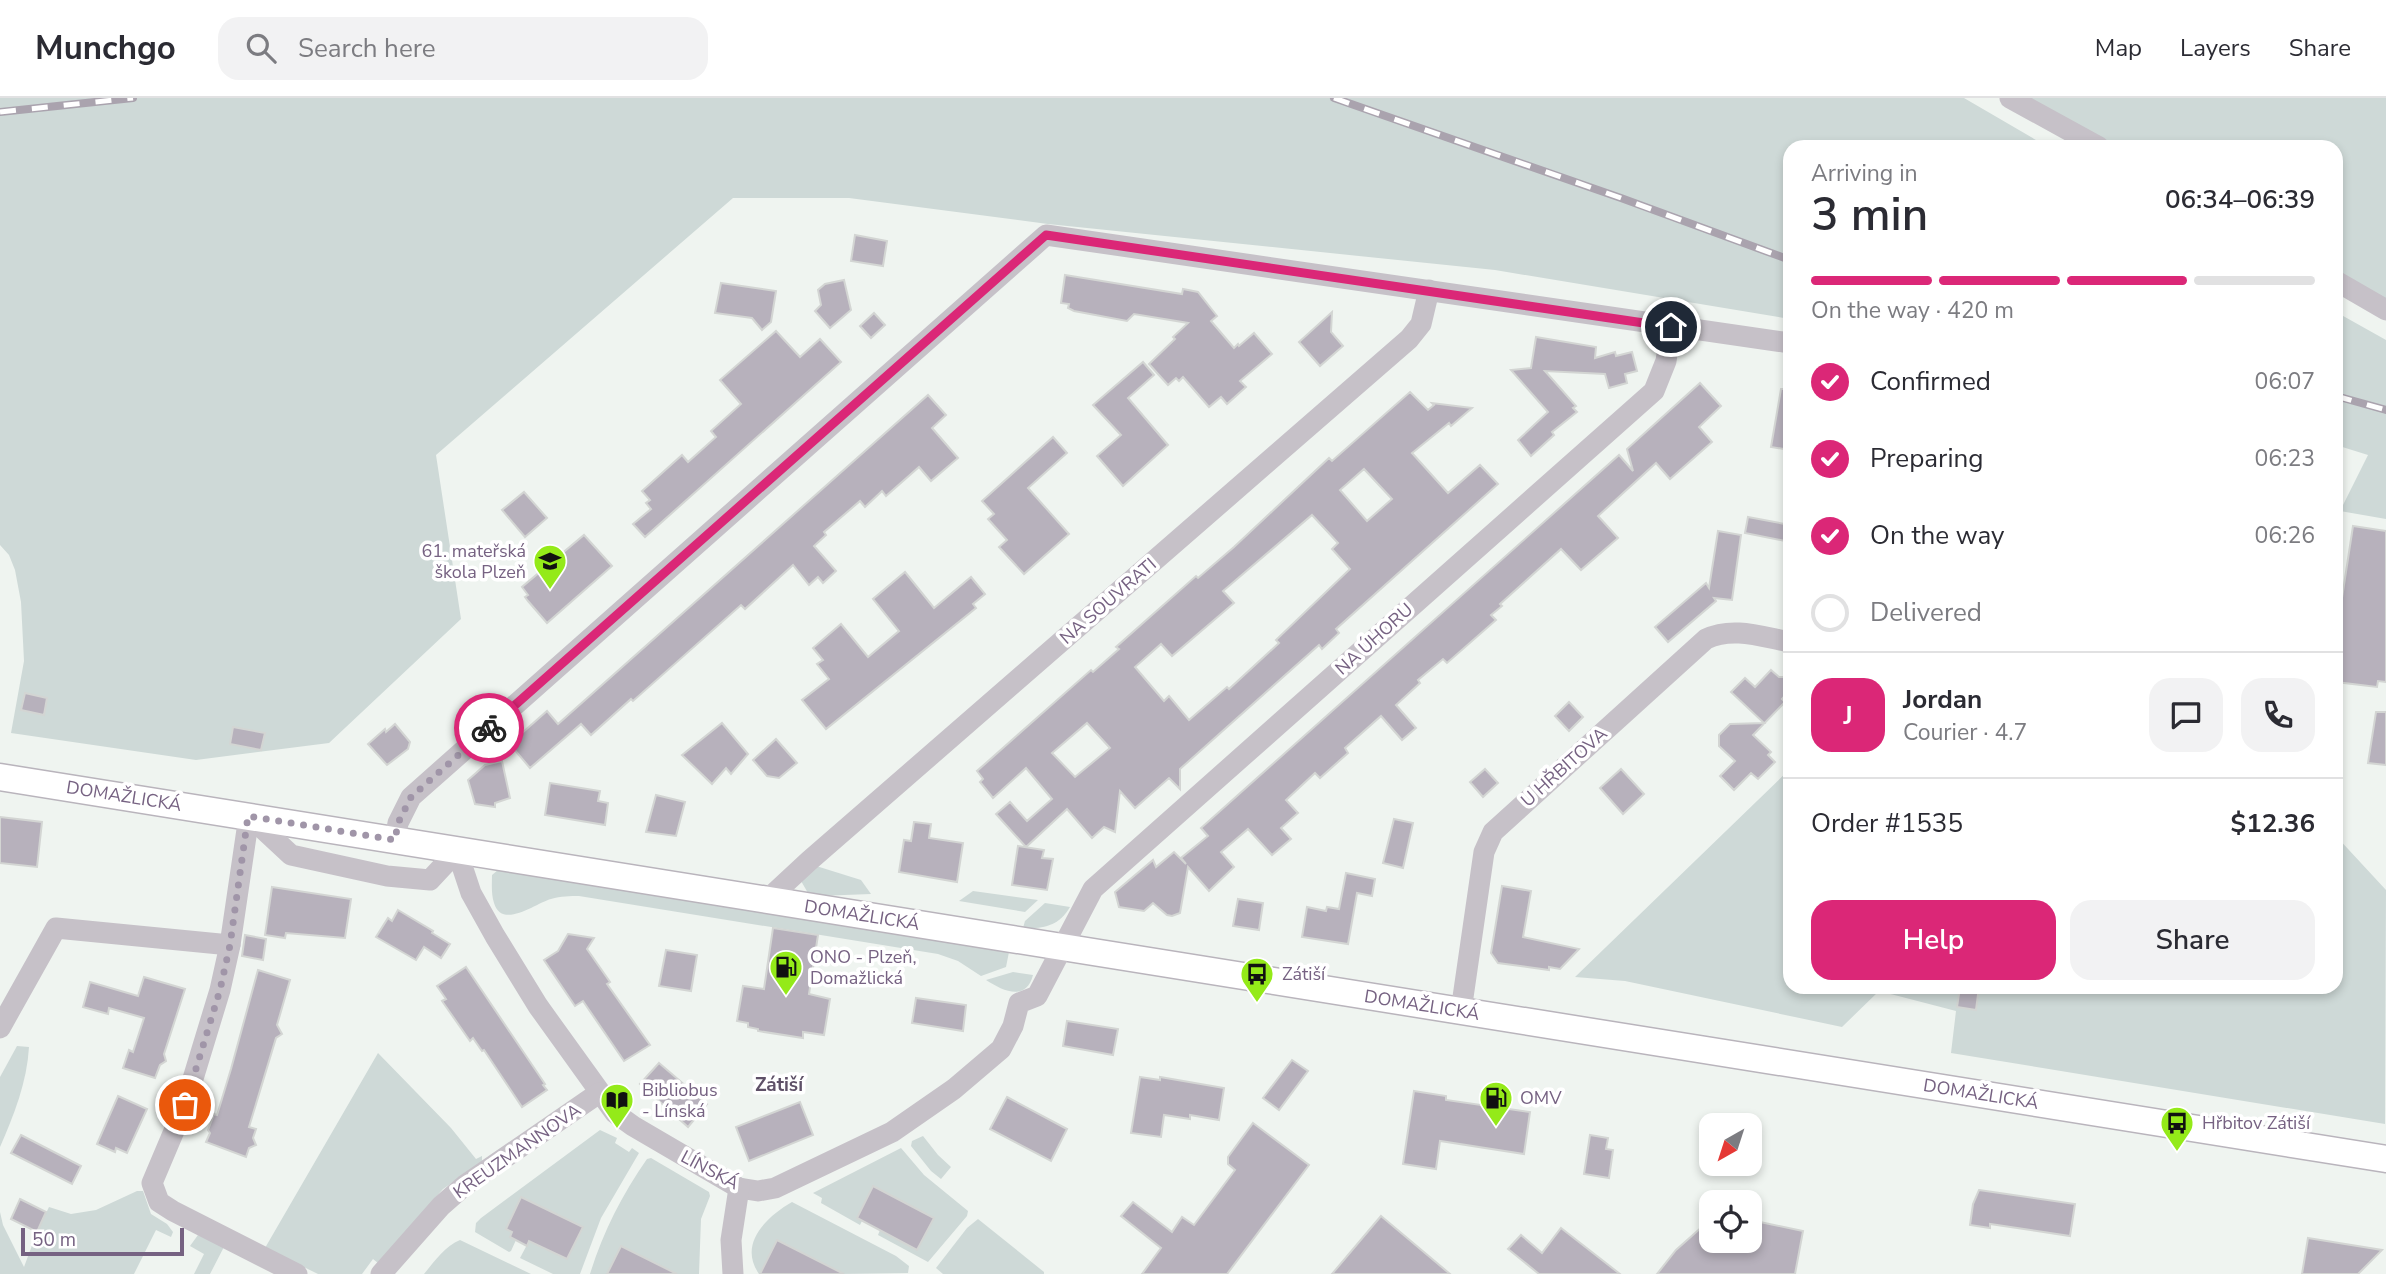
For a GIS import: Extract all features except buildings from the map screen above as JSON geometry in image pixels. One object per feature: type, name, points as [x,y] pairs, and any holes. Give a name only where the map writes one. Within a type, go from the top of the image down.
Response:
[{"type":"main road","name":"DOMAŽLICKÁ","points":[[0,777],[2386,1159]]},
{"type":"street","points":[[2010,98],[2086,140]]},
{"type":"street","points":[[395,840],[398,823],[411,797],[1046,235],[1783,342]]},
{"type":"street","points":[[2343,285],[2386,310]]},
{"type":"street","name":"NA SOUVRATI","points":[[768,900],[809,861],[1409,339],[1421,324],[1429,289]]},
{"type":"street","name":"NA ÚHORU","points":[[1062,947],[1087,898],[1102,880],[1654,391],[1666,361],[1671,327]]},
{"type":"street","name":"U HŘBITOVA","points":[[1461,1011],[1484,852],[1493,832],[1706,639],[1716,634],[1740,632],[1783,641]]},
{"type":"street","points":[[248,816],[291,855],[387,876],[430,880],[457,851]]},
{"type":"street","points":[[248,816],[230,945],[220,990],[185,1105],[152,1183],[159,1202],[173,1211],[297,1274]]},
{"type":"street","name":"LÍNSKÁ","points":[[457,851],[471,893],[495,936],[538,1006],[615,1113],[739,1188],[758,1191],[775,1188],[892,1132],[946,1096],[1001,1049],[1013,1026],[1019,1003],[1037,996],[1062,947]]},
{"type":"street","points":[[0,1028],[56,928],[230,945]]},
{"type":"street","name":"KREUZMANNOVA","points":[[381,1274],[441,1206],[466,1185],[599,1093]]},
{"type":"street","points":[[733,1274],[731,1240],[739,1188]]},
{"type":"shaded area","points":[[0,98],[1964,98],[2036,140],[1783,140],[1783,318],[1495,270],[1048,224],[849,198],[733,198],[436,455],[461,619],[329,743],[196,760],[11,733],[24,661],[21,602],[15,570],[9,555],[0,545]]},
{"type":"shaded area","points":[[2029,98],[2386,98],[2386,299],[2343,275],[2343,140],[2106,140]]},
{"type":"shaded area","points":[[2343,316],[2386,340],[2386,519],[2343,512],[2343,505],[2368,455],[2343,447]]},
{"type":"shaded area","points":[[1783,776],[1783,994],[1876,994],[1842,1027],[1625,981],[1575,977]]},
{"type":"shaded area","points":[[2343,844],[2386,890],[2385,1124],[1951,1053],[1956,1011],[1891,994],[2343,994]]},
{"type":"shaded area","points":[[813,865],[861,880],[871,894],[818,896],[808,893],[801,881]]},
{"type":"shaded area","points":[[498,870],[1009,952],[1006,967],[981,976],[958,961],[938,954],[579,896],[555,898],[520,913],[504,914],[498,911],[492,896],[492,875]]},
{"type":"shaded area","points":[[973,891],[1038,900],[1025,912],[959,901]]},
{"type":"shaded area","points":[[1045,903],[1070,907],[1061,918],[1050,925],[1023,928],[1025,921]]},
{"type":"shaded area","points":[[1013,972],[1033,975],[1025,989],[1013,992],[986,980]]},
{"type":"shaded area","points":[[17,1046],[29,1047],[26,1073],[15,1111],[0,1147],[0,1077]]},
{"type":"shaded area","points":[[378,1053],[451,1128],[476,1159],[482,1156],[482,1162],[443,1189],[378,1263],[373,1259],[362,1274],[318,1274],[265,1248]]},
{"type":"shaded area","points":[[600,1130],[617,1138],[615,1143],[629,1152],[632,1148],[639,1153],[601,1218],[580,1274],[553,1274],[520,1258],[529,1241],[567,1259],[583,1228],[522,1197],[506,1229],[512,1232],[510,1237],[516,1240],[511,1251],[475,1232],[476,1223],[481,1218]]},
{"type":"shaded area","points":[[923,1136],[951,1167],[941,1179],[911,1146],[912,1141]]},
{"type":"shaded area","points":[[901,1148],[924,1175],[968,1211],[967,1216],[928,1262],[878,1235],[880,1230],[933,1218],[874,1186],[857,1217],[862,1221],[860,1225],[821,1203],[822,1198],[813,1193]]},
{"type":"shaded area","points":[[651,1158],[709,1192],[701,1219],[699,1274],[677,1274],[621,1246],[607,1274],[590,1274],[621,1200],[647,1159]]},
{"type":"shaded area","points":[[137,1191],[143,1191],[151,1214],[167,1224],[173,1232],[171,1237],[156,1230],[134,1274],[0,1274],[0,1212],[3,1225],[24,1267],[49,1207],[71,1214],[96,1210]]},
{"type":"shaded area","points":[[792,1202],[896,1256],[909,1266],[908,1273],[836,1274],[777,1241],[761,1272],[764,1274],[759,1274],[753,1263],[753,1242],[765,1223]]},
{"type":"shaded area","points":[[978,1219],[1044,1274],[943,1274],[936,1268],[967,1228]]},
{"type":"shaded area","points":[[198,1235],[226,1243],[210,1274],[194,1274],[204,1254],[190,1246]]},
{"type":"shaded area","points":[[460,1240],[531,1274],[424,1274],[445,1250]]},
{"type":"railway","points":[[0,112],[133,98]]},
{"type":"railway","points":[[1334,98],[1783,257]]},
{"type":"railway","points":[[2343,398],[2386,410]]},
{"type":"way so far","points":[[185,1105],[220,990],[230,945],[248,816],[395,840],[398,823],[411,797],[489,728]]},
{"type":"place","name":"61. mateřská škola Plzeň","points":[[550,591]]},
{"type":"place","name":"ONO - Plzeň, Domažlická","points":[[786,997]]},
{"type":"place","name":"Zátiší","points":[[1257,1004]]},
{"type":"place","name":"OMV","points":[[1496,1128]]},
{"type":"place","name":"Bibliobus - Línská","points":[[617,1130]]},
{"type":"place","name":"Hřbitov Zátiší","points":[[2177,1153]]},
{"type":"district","name":"Zátiší","points":[[779,1084]]},
{"type":"route","points":[[489,728],[1046,235],[1429,289],[1671,327]]}]
